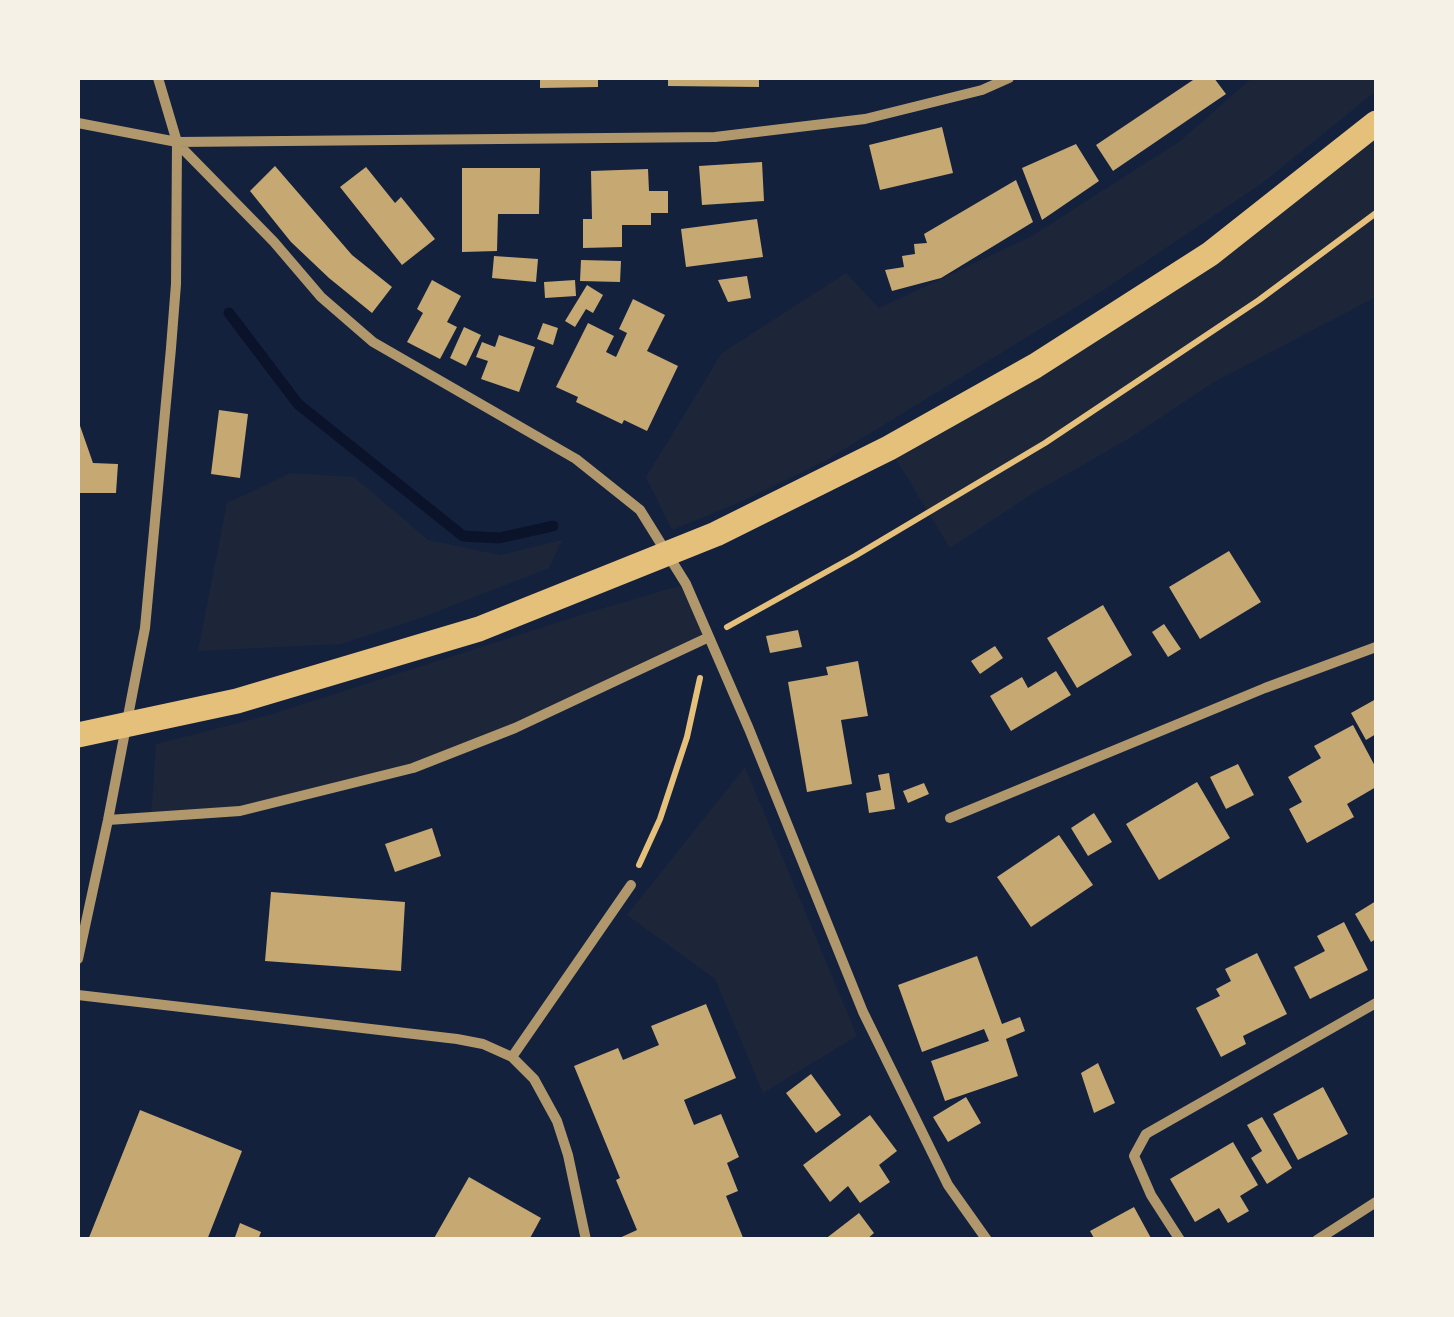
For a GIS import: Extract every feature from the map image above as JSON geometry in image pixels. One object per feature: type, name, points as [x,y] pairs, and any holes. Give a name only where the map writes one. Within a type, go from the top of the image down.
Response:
[{"type":"main road","points":[[78,735],[237,701],[479,629],[716,534],[889,448],[1035,366],[1210,254],[1376,122]]},
{"type":"street","points":[[78,959],[144,628],[176,284],[177,142],[158,78]]},
{"type":"street","points":[[78,122],[177,142],[715,137],[865,118],[982,90],[1010,78]]},
{"type":"street","points":[[177,142],[274,242],[320,297],[373,342],[576,459],[640,510],[686,584],[864,1012],[948,1185],[988,1240]]},
{"type":"street","points":[[108,820],[240,811],[412,768],[514,728],[709,637]]},
{"type":"street","points":[[950,818],[1265,688],[1376,647]]},
{"type":"street","points":[[512,1057],[631,885]]},
{"type":"street","points":[[78,995],[457,1039],[483,1044],[512,1057],[534,1079],[556,1120],[568,1155],[586,1240]]},
{"type":"street","points":[[1180,1240],[1134,1156],[1146,1134],[1376,1003]]},
{"type":"street","points":[[1316,1240],[1376,1202]]},
{"type":"path","points":[[631,885],[660,819],[687,736],[709,637],[1045,443],[1259,300],[1376,213]]},
{"type":"shaded area","points":[[1252,78],[1376,78],[1376,91],[1261,184],[1102,291],[825,461],[672,530],[646,477],[722,353],[846,273],[879,308],[1032,236],[1180,141]]},
{"type":"shaded area","points":[[1376,123],[1376,297],[1214,382],[950,548],[889,448],[1035,366]]},
{"type":"shaded area","points":[[291,473],[354,477],[428,540],[500,555],[562,540],[549,568],[341,644],[198,651],[227,503]]},
{"type":"shaded area","points":[[686,584],[709,637],[413,768],[240,811],[151,817],[156,744],[266,716]]},
{"type":"shaded area","points":[[745,767],[857,1036],[763,1093],[715,979],[627,915]]},
{"type":"building","points":[[540,78],[598,78],[598,87],[540,88]]},
{"type":"building","points":[[668,78],[759,78],[759,87],[668,86]]},
{"type":"building","points":[[1196,78],[1214,78],[1226,94],[1113,171],[1096,145]]},
{"type":"building","points":[[942,127],[953,173],[880,190],[869,145]]},
{"type":"building","points":[[1076,144],[1099,181],[1042,220],[1022,168]]},
{"type":"building","points":[[762,162],[764,201],[702,205],[699,166]]},
{"type":"building","points":[[275,166],[352,255],[392,287],[372,313],[291,242],[250,191]]},
{"type":"building","points":[[366,167],[395,203],[401,197],[435,239],[402,265],[340,187]]},
{"type":"building","points":[[462,168],[540,168],[539,214],[498,214],[497,251],[462,252]]},
{"type":"building","points":[[648,169],[649,191],[668,191],[668,213],[651,213],[651,225],[622,225],[622,247],[583,248],[583,219],[592,219],[591,171]]},
{"type":"building","points":[[1016,180],[1033,222],[941,278],[892,291],[885,270],[904,267],[902,256],[915,254],[914,244],[927,243],[924,234]]},
{"type":"building","points":[[757,219],[763,257],[686,267],[681,229]]},
{"type":"building","points":[[494,256],[538,259],[536,282],[492,278]]},
{"type":"building","points":[[581,260],[621,261],[620,282],[580,281]]},
{"type":"building","points":[[747,276],[751,298],[728,302],[718,280]]},
{"type":"building","points":[[432,280],[461,296],[447,322],[457,327],[440,359],[407,342],[423,313],[417,309]]},
{"type":"building","points":[[575,280],[576,296],[545,298],[544,282]]},
{"type":"building","points":[[587,285],[603,295],[593,313],[586,309],[575,327],[565,321]]},
{"type":"building","points":[[633,299],[665,315],[647,351],[678,366],[647,431],[576,402],[578,397],[556,387],[588,323],[614,336],[606,352],[616,357],[627,333],[619,329]]},
{"type":"building","points":[[543,323],[558,328],[553,345],[537,339]]},
{"type":"building","points":[[464,327],[481,335],[466,366],[450,358]]},
{"type":"building","points":[[499,335],[535,347],[519,392],[481,379],[488,361],[476,357],[482,342],[495,347]]},
{"type":"building","points":[[219,410],[248,414],[240,478],[211,474]]},
{"type":"building","points":[[78,420],[93,463],[118,464],[116,493],[78,493]]},
{"type":"building","points":[[1229,551],[1261,602],[1200,639],[1169,587]]},
{"type":"building","points":[[1103,605],[1132,655],[1077,688],[1047,638]]},
{"type":"building","points":[[1164,624],[1181,649],[1168,657],[1152,632]]},
{"type":"building","points":[[798,630],[802,647],[770,653],[766,636]]},
{"type":"building","points":[[995,646],[1003,658],[980,674],[971,661]]},
{"type":"building","points":[[858,661],[868,716],[841,720],[852,784],[807,792],[788,682],[828,675],[826,667]]},
{"type":"building","points":[[1056,671],[1071,695],[1011,731],[990,696],[1022,677],[1028,688]]},
{"type":"building","points":[[1376,699],[1376,734],[1366,740],[1351,713]]},
{"type":"building","points":[[1353,725],[1376,768],[1376,787],[1347,804],[1354,817],[1307,843],[1289,809],[1302,802],[1288,777],[1321,758],[1314,746]]},
{"type":"building","points":[[1238,764],[1254,795],[1226,809],[1210,777]]},
{"type":"building","points":[[889,773],[895,809],[869,813],[866,793],[881,790],[878,775]]},
{"type":"building","points":[[1197,782],[1230,838],[1159,880],[1126,824]]},
{"type":"building","points":[[924,783],[929,794],[908,803],[903,791]]},
{"type":"building","points":[[1094,813],[1112,842],[1088,856],[1071,828]]},
{"type":"building","points":[[432,828],[441,856],[395,872],[385,844]]},
{"type":"building","points":[[1059,835],[1093,885],[1031,927],[997,877]]},
{"type":"building","points":[[271,892],[405,902],[401,971],[265,961]]},
{"type":"building","points":[[1376,901],[1376,939],[1371,942],[1355,914]]},
{"type":"building","points":[[1344,922],[1368,970],[1310,999],[1294,967],[1325,951],[1317,936]]},
{"type":"building","points":[[1257,953],[1287,1014],[1243,1036],[1246,1044],[1221,1057],[1196,1008],[1220,996],[1216,989],[1231,981],[1225,969]]},
{"type":"building","points":[[977,956],[1002,1024],[1020,1017],[1025,1031],[1006,1039],[1018,1076],[945,1101],[931,1061],[989,1041],[984,1029],[922,1052],[898,985]]},
{"type":"building","points":[[706,1004],[736,1078],[684,1100],[694,1125],[721,1114],[739,1157],[727,1163],[738,1191],[726,1196],[744,1240],[615,1240],[637,1230],[574,1066],[618,1048],[623,1060],[659,1045],[651,1026]]},
{"type":"building","points":[[1098,1063],[1115,1103],[1094,1113],[1081,1073]]},
{"type":"building","points":[[811,1074],[841,1115],[816,1133],[786,1093]]},
{"type":"building","points":[[1323,1087],[1348,1134],[1298,1160],[1273,1114]]},
{"type":"building","points":[[966,1097],[981,1123],[948,1142],[933,1117]]},
{"type":"building","points":[[140,1110],[242,1151],[207,1240],[88,1240]]},
{"type":"building","points":[[870,1115],[897,1151],[879,1165],[890,1182],[860,1203],[848,1186],[830,1202],[803,1165]]},
{"type":"building","points":[[1262,1117],[1292,1168],[1267,1184],[1251,1158],[1262,1151],[1247,1125]]},
{"type":"building","points":[[1233,1142],[1258,1185],[1240,1196],[1249,1211],[1228,1223],[1219,1208],[1195,1222],[1170,1179]]},
{"type":"building","points":[[469,1177],[541,1218],[529,1240],[433,1240]]},
{"type":"building","points":[[1134,1207],[1152,1240],[1095,1240],[1090,1231]]},
{"type":"building","points":[[859,1213],[874,1233],[866,1240],[824,1240]]},
{"type":"building","points":[[240,1223],[261,1232],[258,1240],[234,1240]]},
{"type":"waterway","points":[[229,313],[298,404],[463,536],[499,538],[553,526]]}]
